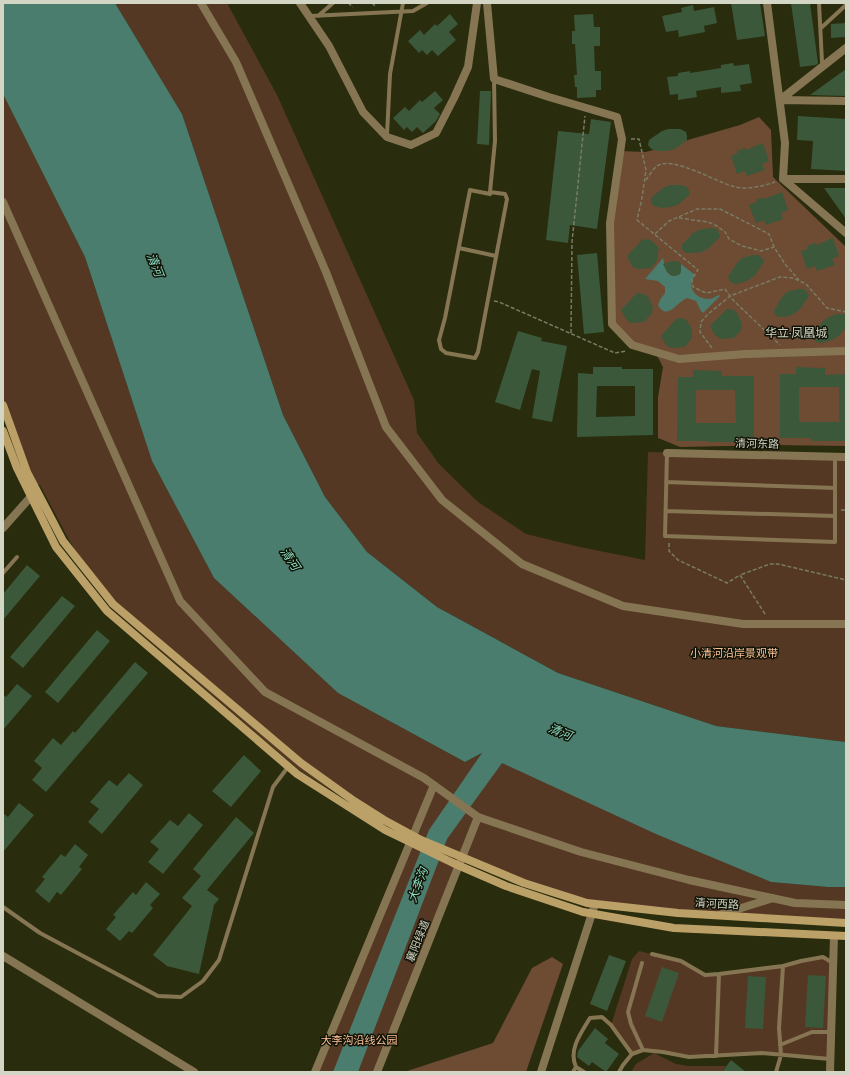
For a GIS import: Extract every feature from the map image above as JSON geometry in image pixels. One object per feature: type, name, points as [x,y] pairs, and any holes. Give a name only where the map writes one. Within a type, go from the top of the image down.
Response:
[{"type":"main road","points":[[3,404],[34,493],[56,547],[107,611],[288,767],[385,830],[415,841],[458,860],[506,886],[584,912],[674,928],[846,936]]},
{"type":"main road","points":[[3,431],[17,468],[63,541],[113,604],[301,763],[354,801],[415,841]]},
{"type":"main road","name":"清河西路","points":[[458,860],[524,883],[591,903],[678,913],[846,923]]},
{"type":"street","points":[[201,3],[236,62],[326,272],[386,427],[442,500],[522,564],[623,606],[742,624],[846,624]]},
{"type":"street","points":[[300,3],[314,16],[363,112],[387,137],[410,145],[436,133],[468,67],[477,3]]},
{"type":"street","points":[[487,3],[494,79],[617,117],[622,139],[610,223],[612,324],[632,345],[679,359],[846,351]]},
{"type":"street","points":[[768,3],[785,143],[783,179]]},
{"type":"street","points":[[780,100],[846,48]]},
{"type":"street","points":[[780,100],[846,101]]},
{"type":"street","points":[[783,179],[846,179]]},
{"type":"street","points":[[783,179],[846,233]]},
{"type":"street","points":[[3,202],[180,601],[265,692],[424,778],[475,815],[581,852],[689,880],[795,902],[846,905]]},
{"type":"street","name":"清河东路","points":[[667,453],[846,457]]},
{"type":"street","points":[[3,528],[34,493]]},
{"type":"street","points":[[315,1072],[415,841],[436,786]]},
{"type":"street","name":"襄阳绿道","points":[[377,1072],[475,815]]},
{"type":"street","points":[[719,915],[773,898]]},
{"type":"street","points":[[541,1072],[593,914],[591,903]]},
{"type":"street","points":[[830,1072],[834,936]]},
{"type":"street","points":[[3,956],[194,1072]]},
{"type":"lane","points":[[314,16],[333,3]]},
{"type":"lane","points":[[387,137],[390,74],[403,3]]},
{"type":"lane","points":[[314,16],[413,11],[427,3]]},
{"type":"lane","points":[[819,3],[822,62]]},
{"type":"lane","points":[[821,28],[846,5]]},
{"type":"lane","points":[[490,192],[495,141],[494,79]]},
{"type":"lane","points":[[470,190],[490,194],[490,192],[506,194],[507,199],[478,352],[475,358],[446,352],[441,349],[439,340],[445,318],[470,190]]},
{"type":"lane","points":[[459,248],[496,256]]},
{"type":"lane","points":[[667,453],[665,536],[835,542],[835,457]]},
{"type":"lane","points":[[666,482],[835,488]]},
{"type":"lane","points":[[666,511],[835,516]]},
{"type":"lane","points":[[3,573],[17,556]]},
{"type":"lane","points":[[3,907],[40,933],[158,996],[181,997],[203,981],[219,960],[273,787],[288,767]]},
{"type":"lane","points":[[652,954],[681,962],[705,975],[783,966],[801,960],[823,957],[833,963]]},
{"type":"lane","points":[[642,963],[628,1012],[631,1024],[643,1050]]},
{"type":"lane","points":[[776,1072],[781,1055],[779,1028],[783,966]]},
{"type":"lane","points":[[716,1056],[719,974]]},
{"type":"lane","points":[[584,1072],[576,1067],[573,1060],[574,1047],[590,1018],[602,1017],[611,1025],[632,1054]]},
{"type":"lane","points":[[780,1045],[812,1032],[831,1032]]},
{"type":"lane","points":[[619,1072],[632,1054],[643,1050],[689,1057],[762,1053],[830,1059]]},
{"type":"lane","points":[[573,1072],[576,1067]]},
{"type":"path","points":[[372,3],[376,6]]},
{"type":"path","points":[[571,333],[572,242],[586,108]]},
{"type":"path","points":[[622,139],[640,139],[646,170],[637,220],[698,270],[692,279],[693,286],[706,293],[725,289],[730,296],[789,353]]},
{"type":"path","points":[[645,182],[657,166],[668,162],[688,168],[736,188],[763,186],[783,179]]},
{"type":"path","points":[[654,234],[669,221],[697,210],[720,209],[769,234],[774,247],[785,264],[800,282]]},
{"type":"path","points":[[677,218],[708,222],[718,226],[725,232],[732,242],[742,246],[761,251],[774,247]]},
{"type":"path","points":[[718,356],[700,332],[701,322],[708,314],[730,296],[780,277],[793,278],[806,284],[827,308],[846,312]]},
{"type":"path","points":[[488,300],[499,302],[615,353],[626,352],[632,345]]},
{"type":"path","points":[[668,536],[669,551],[678,560],[727,583],[740,575],[770,564],[778,564],[846,580]]},
{"type":"path","points":[[740,575],[771,624]]},
{"type":"green space","name":"小清河沿岸景观带","points":[[115,3],[227,3],[277,95],[414,400],[417,433],[439,464],[478,502],[526,534],[645,560],[648,452],[846,457],[846,742],[716,726],[558,673],[437,607],[367,552],[325,497],[283,415],[182,114]]},
{"type":"green space","name":"大李沟沿线公园","points":[[3,94],[85,257],[152,461],[214,578],[338,693],[465,762],[483,753],[771,882],[846,887],[846,923],[587,903],[463,858],[377,1072],[315,1072],[424,807],[406,837],[299,770],[110,607],[69,540],[40,485],[28,481],[3,415]]},
{"type":"green space","points":[[639,951],[681,961],[705,975],[783,966],[823,957],[833,963],[830,1059],[762,1053],[689,1057],[643,1050],[632,1054],[611,1025],[632,959]]},
{"type":"green space","points":[[654,1053],[676,1064],[689,1066],[726,1066],[722,1072],[631,1072],[636,1064]]},
{"type":"shaded area","points":[[759,117],[771,130],[773,177],[846,247],[846,446],[772,445],[680,447],[658,438],[658,397],[663,367],[655,352],[632,345],[612,324],[610,223],[620,151],[646,152],[740,125]]},
{"type":"shaded area","points":[[552,957],[563,964],[526,1072],[404,1072],[493,1043],[532,968]]},
{"type":"water","points":[[3,3],[115,3],[182,114],[283,415],[325,497],[367,552],[437,607],[558,673],[716,726],[846,742],[846,887],[771,882],[656,834],[502,763],[447,839],[358,1072],[333,1072],[429,830],[482,753],[465,762],[338,693],[214,578],[152,461],[85,257],[3,94]]},
{"type":"water","points":[[663,258],[667,271],[671,276],[678,274],[681,264],[695,275],[691,284],[696,295],[710,299],[719,295],[720,296],[703,313],[696,301],[687,298],[668,311],[661,309],[658,305],[665,293],[665,287],[658,281],[645,279]]},
{"type":"building","points":[[731,3],[760,3],[765,36],[737,40]]},
{"type":"building","points":[[791,3],[810,3],[818,63],[816,65],[800,67]]},
{"type":"building","points":[[693,5],[694,11],[714,7],[717,23],[704,26],[705,32],[679,37],[678,30],[666,32],[662,16],[682,12],[681,8]]},
{"type":"building","points":[[450,14],[458,24],[449,32],[456,40],[438,56],[432,50],[427,55],[422,50],[419,53],[408,41],[420,30],[424,35],[435,24],[437,26]]},
{"type":"building","points":[[593,14],[594,27],[600,27],[600,46],[594,46],[595,71],[601,71],[601,90],[596,90],[596,97],[577,98],[577,87],[575,87],[574,75],[577,75],[575,44],[572,44],[572,31],[575,31],[574,15]]},
{"type":"building","points":[[846,23],[846,37],[831,38],[831,24]]},
{"type":"building","points":[[733,63],[734,66],[749,64],[752,83],[740,85],[741,91],[721,93],[721,87],[696,91],[697,97],[678,100],[678,94],[670,95],[667,77],[678,76],[678,73],[690,71],[690,73],[721,68],[721,65]]},
{"type":"building","points":[[846,69],[846,96],[810,95]]},
{"type":"building","points":[[435,91],[443,100],[434,108],[440,114],[436,121],[423,133],[417,127],[412,132],[407,127],[404,130],[393,118],[405,107],[409,111],[420,100],[422,102]]},
{"type":"building","points":[[480,91],[491,91],[489,145],[477,144]]},
{"type":"building","points":[[798,116],[846,119],[846,171],[811,169],[813,141],[797,140]]},
{"type":"building","points":[[591,119],[611,122],[597,229],[570,225],[568,243],[546,240],[558,131],[589,134]]},
{"type":"building","points":[[668,129],[680,129],[686,132],[687,140],[675,149],[667,151],[651,149],[648,145],[649,140],[662,131]]},
{"type":"building","points":[[763,143],[769,161],[762,164],[765,170],[747,176],[745,171],[737,174],[731,156],[738,153],[737,151],[745,148],[746,150]]},
{"type":"building","points":[[670,185],[681,185],[687,187],[689,195],[678,205],[661,208],[654,206],[651,203],[651,198],[663,188]]},
{"type":"building","points":[[824,188],[846,188],[846,219]]},
{"type":"building","points":[[782,192],[788,210],[781,213],[783,219],[766,225],[764,220],[756,223],[749,205],[757,202],[756,200],[764,197],[764,199]]},
{"type":"building","points":[[710,228],[717,229],[720,237],[709,248],[702,252],[693,253],[686,253],[682,249],[682,245],[693,233]]},
{"type":"building","points":[[833,238],[839,256],[832,259],[835,265],[817,271],[815,266],[807,269],[801,251],[808,249],[807,246],[815,243],[816,245]]},
{"type":"building","points":[[643,239],[651,240],[661,250],[658,249],[658,259],[651,268],[637,269],[632,266],[627,256]]},
{"type":"building","points":[[597,253],[604,332],[584,334],[577,255]]},
{"type":"building","points":[[759,255],[764,262],[756,274],[749,280],[741,283],[734,284],[730,281],[728,277],[737,263],[742,258]]},
{"type":"building","points":[[677,261],[681,264],[681,272],[679,275],[673,276],[667,272],[663,264]]},
{"type":"building","points":[[804,289],[809,296],[801,308],[794,314],[786,317],[779,317],[775,315],[774,311],[782,297],[787,292]]},
{"type":"building","points":[[637,293],[644,294],[648,297],[653,307],[652,313],[644,322],[631,323],[626,319],[621,310]]},
{"type":"building","points":[[727,309],[734,310],[737,313],[742,324],[742,329],[734,338],[721,339],[715,335],[710,326]]},
{"type":"building","points":[[837,314],[846,314],[846,327],[841,334],[826,342],[819,343],[815,341],[813,336],[822,322]]},
{"type":"building","points":[[677,318],[685,319],[688,322],[692,329],[692,338],[685,347],[671,348],[666,345],[661,336]]},
{"type":"building","points":[[518,331],[542,338],[541,341],[567,346],[552,422],[532,418],[540,371],[532,369],[520,410],[495,402]]},
{"type":"building","points":[[593,367],[653,369],[653,435],[577,437],[578,373],[593,374]],"holes":[[[597,386],[635,386],[635,416],[596,417]]]},
{"type":"building","points":[[796,367],[825,368],[825,375],[846,374],[846,441],[811,441],[811,438],[780,438],[780,374],[796,374]],"holes":[[[799,387],[839,387],[839,422],[799,422]]]},
{"type":"building","points":[[693,370],[722,371],[722,376],[754,376],[754,442],[677,441],[678,377],[693,377]],"holes":[[[696,390],[735,390],[736,423],[696,423]]]},
{"type":"building","points":[[27,565],[40,576],[3,620],[3,594]]},
{"type":"building","points":[[62,596],[75,606],[23,668],[10,657]]},
{"type":"building","points":[[97,630],[110,641],[58,703],[45,692]]},
{"type":"building","points":[[135,662],[148,673],[46,792],[32,780],[42,768],[34,761],[53,738],[61,745],[73,731],[75,733]]},
{"type":"building","points":[[17,684],[32,696],[3,730],[3,695],[6,697]]},
{"type":"building","points":[[244,755],[261,771],[231,807],[212,791]]},
{"type":"building","points":[[129,773],[143,785],[102,834],[88,822],[99,809],[90,802],[109,780],[117,786]]},
{"type":"building","points":[[19,803],[34,815],[3,852],[3,813],[8,817]]},
{"type":"building","points":[[189,813],[203,825],[163,874],[148,862],[159,849],[150,842],[170,820],[178,826]]},
{"type":"building","points":[[236,817],[254,833],[207,890],[219,899],[214,905],[199,974],[167,966],[153,955],[192,906],[182,898],[201,876],[193,869]]},
{"type":"building","points":[[75,844],[88,855],[79,867],[82,869],[61,895],[57,892],[49,903],[35,891],[45,879],[42,877],[61,854],[65,857]]},
{"type":"building","points":[[146,882],[160,894],[150,905],[153,908],[132,933],[129,931],[120,941],[106,929],[116,917],[113,915],[133,892],[136,895]]},
{"type":"building","points":[[609,955],[626,961],[607,1011],[590,1004]]},
{"type":"building","points":[[662,967],[679,973],[662,1022],[645,1016]]},
{"type":"building","points":[[808,975],[826,976],[823,1028],[805,1027]]},
{"type":"building","points":[[748,976],[766,977],[763,1029],[745,1028]]},
{"type":"building","points":[[595,1028],[608,1039],[605,1043],[619,1054],[606,1072],[592,1062],[589,1066],[577,1057],[578,1051]]},
{"type":"building","points":[[731,1060],[746,1072],[722,1072]]},
{"type":"district","name":"华立·凤凰城","points":[[796,333]]},
{"type":"water label","name":"清河","points":[[155,265]]},
{"type":"water label","name":"清河","points":[[290,559]]},
{"type":"water label","name":"清河","points":[[560,732]]},
{"type":"water label","name":"大李沟","points":[[418,885]]}]
